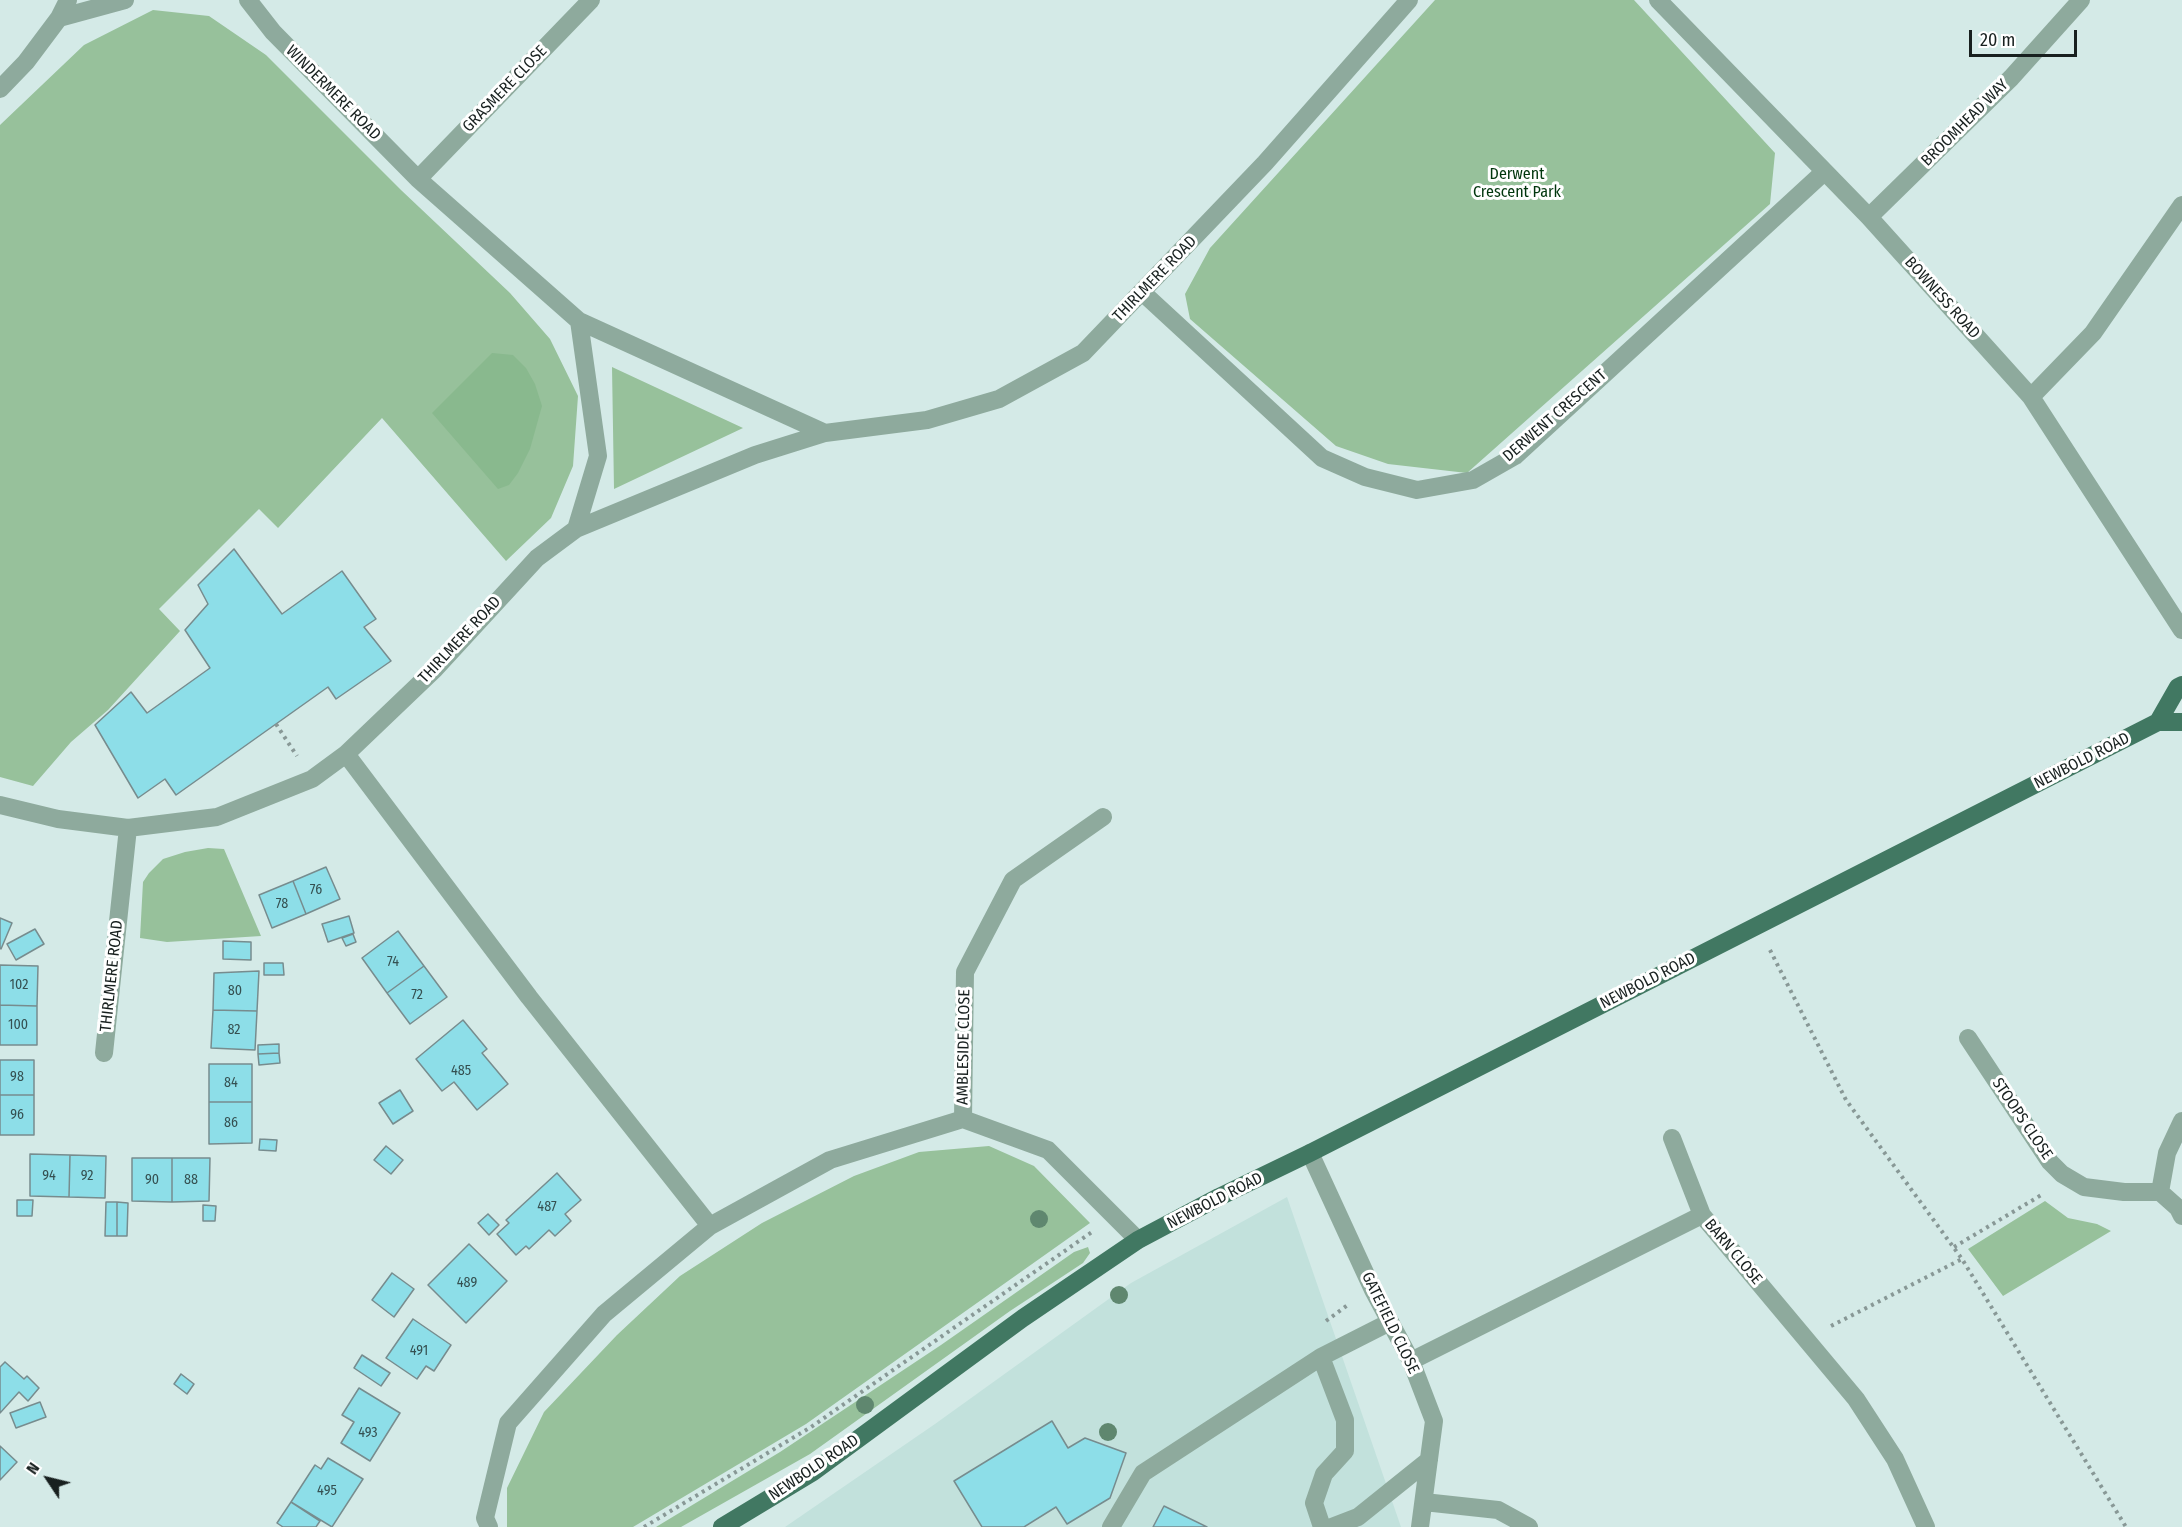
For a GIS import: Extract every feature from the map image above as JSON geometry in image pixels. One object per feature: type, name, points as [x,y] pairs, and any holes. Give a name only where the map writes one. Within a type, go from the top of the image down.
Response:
[{"type":"main road","points":[[2158,722],[2178,687],[2182,685]]},
{"type":"main road","name":"NEWBOLD ROAD","points":[[723,1527],[813,1472],[1023,1318],[1138,1240],[2158,722],[2182,722]]},
{"type":"street","points":[[0,89],[26,63],[60,18],[68,0]]},
{"type":"street","points":[[60,18],[125,0]]},
{"type":"street","name":"GRASMERE CLOSE","points":[[418,179],[591,0]]},
{"type":"street","name":"THIRLMERE ROAD","points":[[0,805],[58,819],[128,828],[217,817],[312,779],[346,754],[435,669],[537,558],[576,529],[755,455],[825,433],[927,420],[999,399],[1083,353],[1265,163],[1409,0]]},
{"type":"street","name":"BOWNESS ROAD","points":[[1658,0],[1869,217],[2031,397],[2182,630]]},
{"type":"street","name":"BROOMHEAD WAY","points":[[1869,217],[2011,78],[2081,0]]},
{"type":"street","name":"WINDERMERE ROAD","points":[[244,1],[418,179]]},
{"type":"street","name":"DERWENT CRESCENT","points":[[1142,292],[1322,458],[1365,477],[1417,490],[1473,480],[1515,456],[1824,172]]},
{"type":"street","points":[[418,179],[579,321],[825,433]]},
{"type":"street","points":[[2031,397],[2093,333],[2182,205]]},
{"type":"street","points":[[576,529],[598,456],[579,321]]},
{"type":"street","points":[[346,754],[530,997],[710,1227]]},
{"type":"street","name":"AMBLESIDE CLOSE","points":[[963,1119],[965,972],[1013,880],[1103,817]]},
{"type":"street","name":"THIRLMERE ROAD","points":[[104,1053],[128,828]]},
{"type":"street","name":"STOOPS CLOSE","points":[[1968,1038],[2050,1162],[2062,1174],[2084,1186],[2124,1192],[2160,1192]]},
{"type":"street","points":[[489,1527],[485,1518],[508,1423],[604,1314],[710,1227],[830,1160],[963,1119],[1048,1150],[1138,1240]]},
{"type":"street","points":[[2182,1120],[2167,1153],[2160,1192],[2178,1208],[2182,1216]]},
{"type":"street","points":[[1672,1138],[1702,1215]]},
{"type":"street","name":"GATEFIELD CLOSE","points":[[1310,1153],[1373,1290],[1411,1361],[1434,1421],[1420,1527]]},
{"type":"street","name":"BARN CLOSE","points":[[1411,1361],[1702,1215],[1857,1399],[1895,1459],[1926,1527]]},
{"type":"street","points":[[1111,1527],[1143,1473],[1321,1357],[1390,1322]]},
{"type":"street","points":[[1321,1357],[1345,1420],[1345,1451],[1324,1474],[1314,1503],[1322,1527]]},
{"type":"street","points":[[1332,1527],[1358,1517],[1429,1460]]},
{"type":"street","points":[[1424,1502],[1498,1510],[1529,1527]]},
{"type":"path","points":[[276,724],[312,779]]},
{"type":"path","points":[[1756,926],[1846,1100],[1962,1259],[2126,1527]]},
{"type":"path","points":[[1954,1247],[2044,1193],[2062,1174]]},
{"type":"path","points":[[644,1527],[811,1427],[1114,1216]]},
{"type":"path","points":[[1808,1340],[1962,1259]]},
{"type":"shaded area","points":[[1287,1197],[1401,1527],[785,1527],[935,1424],[1131,1283]]},
{"type":"green space","name":"Derwent Crescent Park","points":[[1435,0],[1634,0],[1775,153],[1770,204],[1467,473],[1388,464],[1336,446],[1190,319],[1185,294],[1210,248]]},
{"type":"green space","points":[[153,10],[209,16],[266,55],[401,190],[510,293],[550,339],[578,396],[573,466],[551,518],[506,561],[382,418],[278,528],[259,509],[159,609],[180,631],[108,710],[71,742],[33,786],[0,777],[0,125],[84,45]]},
{"type":"green space","points":[[492,353],[513,355],[526,368],[535,384],[542,406],[530,449],[518,473],[509,485],[498,489],[432,413]]},
{"type":"green space","points":[[612,367],[743,428],[614,489]]},
{"type":"green space","points":[[208,848],[224,849],[261,936],[167,942],[140,938],[143,882],[149,873],[163,859]]},
{"type":"green space","points":[[989,1146],[1034,1166],[1090,1223],[806,1424],[633,1527],[507,1527],[507,1488],[544,1412],[617,1335],[680,1276],[762,1223],[854,1176],[919,1152]]},
{"type":"green space","points":[[2045,1201],[2068,1218],[2097,1224],[2111,1231],[2003,1296],[1968,1249]]},
{"type":"green space","points":[[1088,1247],[1090,1253],[1083,1263],[1010,1311],[810,1454],[681,1527],[656,1527],[780,1452],[941,1345],[1074,1252]]},
{"type":"building","points":[[234,549],[282,614],[342,571],[376,619],[364,627],[391,661],[336,699],[328,687],[176,795],[165,779],[138,798],[95,725],[131,692],[147,713],[210,668],[185,630],[208,604],[198,585]]},
{"type":"building","points":[[326,867],[340,899],[306,914],[293,881]]},
{"type":"building","points":[[293,881],[306,914],[272,928],[259,895]]},
{"type":"building","points":[[349,916],[354,933],[328,942],[322,924]]},
{"type":"building","points":[[0,918],[12,923],[1,949],[0,948]]},
{"type":"building","points":[[35,929],[44,944],[16,960],[7,944]]},
{"type":"building","points":[[398,931],[424,966],[387,993],[362,958]]},
{"type":"building","points":[[353,934],[356,942],[346,946],[342,938]]},
{"type":"building","points":[[223,941],[251,942],[251,960],[223,959]]},
{"type":"building","points":[[264,963],[283,963],[284,975],[264,975]]},
{"type":"building","points":[[0,965],[38,966],[37,1006],[0,1005]]},
{"type":"building","points":[[424,966],[447,997],[410,1024],[387,993]]},
{"type":"building","points":[[259,971],[257,1011],[213,1010],[214,973]]},
{"type":"building","points":[[0,1005],[37,1006],[37,1045],[0,1045]]},
{"type":"building","points":[[213,1010],[257,1011],[255,1050],[211,1048]]},
{"type":"building","points":[[463,1020],[487,1049],[482,1053],[508,1084],[477,1110],[454,1082],[442,1091],[416,1059]]},
{"type":"building","points":[[279,1044],[279,1053],[258,1054],[258,1045]]},
{"type":"building","points":[[279,1053],[280,1063],[259,1065],[258,1054]]},
{"type":"building","points":[[0,1060],[34,1060],[34,1095],[0,1095]]},
{"type":"building","points":[[209,1064],[252,1064],[252,1102],[209,1102]]},
{"type":"building","points":[[400,1090],[413,1111],[393,1124],[379,1103]]},
{"type":"building","points":[[0,1095],[34,1095],[34,1135],[0,1135]]},
{"type":"building","points":[[209,1102],[252,1102],[252,1143],[209,1144]]},
{"type":"building","points":[[260,1139],[277,1140],[276,1151],[259,1150]]},
{"type":"building","points":[[386,1146],[403,1160],[391,1174],[374,1160]]},
{"type":"building","points":[[30,1154],[70,1155],[69,1197],[30,1196]]},
{"type":"building","points":[[70,1155],[106,1156],[105,1198],[69,1197]]},
{"type":"building","points":[[132,1158],[172,1158],[172,1202],[132,1201]]},
{"type":"building","points":[[172,1158],[210,1158],[209,1201],[172,1202]]},
{"type":"building","points":[[557,1173],[581,1200],[565,1214],[571,1221],[555,1236],[549,1230],[529,1249],[526,1246],[516,1255],[497,1234],[509,1223],[506,1220]]},
{"type":"building","points":[[17,1200],[33,1200],[32,1216],[17,1216]]},
{"type":"building","points":[[106,1202],[117,1202],[117,1236],[105,1236]]},
{"type":"building","points":[[117,1202],[128,1203],[127,1236],[117,1236]]},
{"type":"building","points":[[203,1205],[216,1206],[215,1221],[203,1221]]},
{"type":"building","points":[[488,1214],[499,1225],[489,1235],[478,1223]]},
{"type":"building","points":[[469,1244],[507,1281],[466,1323],[428,1285]]},
{"type":"building","points":[[392,1273],[414,1289],[394,1317],[372,1300]]},
{"type":"building","points":[[413,1319],[451,1345],[434,1371],[426,1366],[417,1379],[386,1358]]},
{"type":"building","points":[[362,1355],[390,1373],[381,1386],[354,1368]]},
{"type":"building","points":[[5,1362],[24,1379],[27,1376],[39,1388],[28,1401],[19,1392],[0,1413],[0,1367]]},
{"type":"building","points":[[181,1374],[194,1384],[187,1394],[174,1384]]},
{"type":"building","points":[[359,1388],[400,1413],[370,1461],[341,1443],[354,1422],[342,1415]]},
{"type":"building","points":[[40,1402],[46,1417],[16,1428],[10,1413]]},
{"type":"building","points":[[1052,1421],[1068,1448],[1085,1438],[1126,1453],[1110,1498],[1067,1524],[1056,1507],[1024,1527],[982,1527],[954,1481]]},
{"type":"building","points":[[0,1446],[17,1462],[0,1480]]},
{"type":"building","points":[[328,1458],[363,1479],[332,1527],[291,1502],[315,1465],[321,1469]]},
{"type":"building","points":[[291,1502],[320,1521],[316,1527],[283,1527],[277,1523]]},
{"type":"building","points":[[1164,1506],[1207,1527],[1153,1527]]}]
